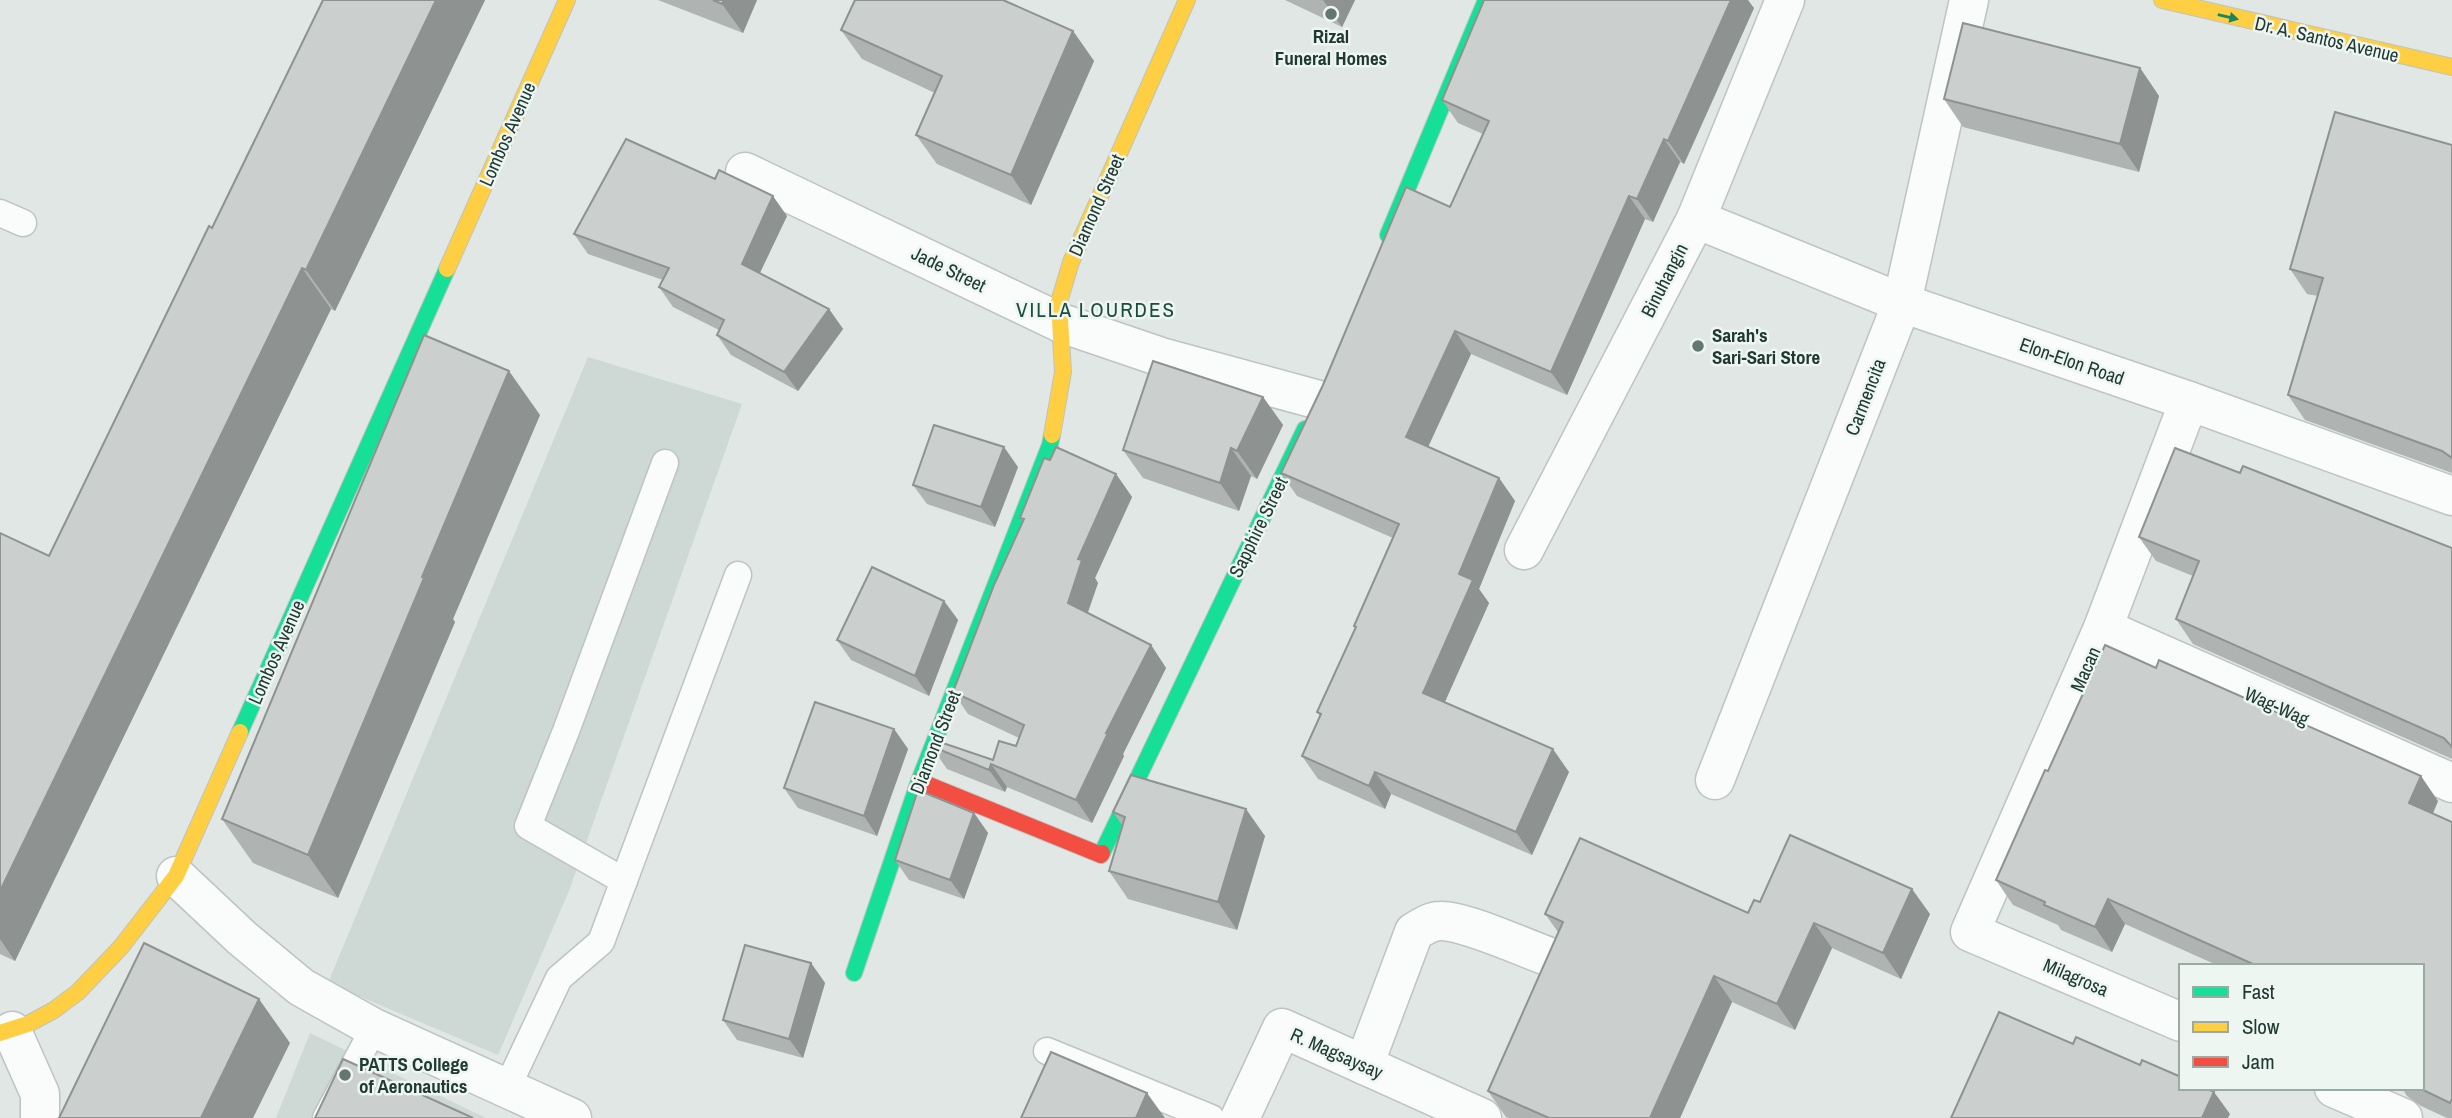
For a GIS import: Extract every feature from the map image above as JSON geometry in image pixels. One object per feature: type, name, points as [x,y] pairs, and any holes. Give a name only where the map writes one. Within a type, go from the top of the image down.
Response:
[{"type":"street","name":"Lombos Avenue","points":[[6,1032],[48,1013],[100,974],[176,876],[567,0]]},
{"type":"street","name":"Diamond Street","points":[[854,972],[919,781],[1050,445],[1063,372],[1059,302],[1071,262],[1187,0]]},
{"type":"street","points":[[1383,245],[1486,0]]},
{"type":"street","name":"Binuhangin","points":[[1524,550],[1696,219],[1785,0]]},
{"type":"street","name":"Carmencita","points":[[1715,780],[1902,303],[1969,0]]},
{"type":"street","name":"Dr. A. Santos Avenue","points":[[2162,0],[2452,67]]},
{"type":"street","name":"Jade Street","points":[[745,172],[1061,323],[1161,357],[1321,394]]},
{"type":"street","name":"Elon-Elon Road","points":[[1696,219],[1902,303],[2189,401],[2452,496]]},
{"type":"street","name":"Sapphire Street","points":[[919,781],[1101,855],[1321,394]]},
{"type":"street","name":"Macan","points":[[1970,932],[2103,628],[2189,401]]},
{"type":"street","name":"Wag-Wag","points":[[2103,628],[2452,783]]},
{"type":"street","points":[[176,876],[242,938],[301,987],[374,1028],[572,1118]]},
{"type":"street","points":[[1364,1065],[1414,932],[1426,925],[1439,920],[1465,926],[1550,957]]},
{"type":"street","name":"Milagrosa","points":[[1970,932],[2179,1022]]},
{"type":"street","name":"R. Magsaysay","points":[[1240,1118],[1282,1028],[1482,1118]]},
{"type":"street","points":[[6,1032],[40,1094],[40,1118]]},
{"type":"street","points":[[2339,1090],[2403,1118]]},
{"type":"lane","points":[[624,881],[528,826],[665,463]]},
{"type":"lane","points":[[506,1090],[559,978],[601,942],[738,575]]},
{"type":"lane","points":[[326,1118],[374,1028]]},
{"type":"lane","points":[[1047,1051],[1211,1118]]},
{"type":"shaded area","points":[[588,357],[742,404],[569,891],[498,1055],[328,983]]},
{"type":"shaded area","name":"PATTS College of Aeronautics","points":[[310,1033],[486,1118],[276,1118]]},
{"type":"building","points":[[323,0],[436,0],[306,270],[302,268],[0,891],[0,533],[49,556],[209,226],[212,228]]},
{"type":"building","points":[[855,0],[1003,0],[1073,31],[1011,175],[916,135],[942,76],[841,30]]},
{"type":"building","points":[[1484,0],[1731,0],[1668,141],[1664,139],[1637,199],[1629,196],[1551,372],[1455,331],[1406,437],[1499,478],[1459,574],[1473,580],[1423,693],[1553,749],[1516,832],[1375,772],[1369,786],[1302,756],[1321,714],[1317,712],[1399,524],[1281,473],[1323,385],[1406,187],[1450,207],[1489,121],[1442,100]]},
{"type":"building","points":[[1963,23],[2140,68],[2120,144],[1944,99]]},
{"type":"building","points":[[2335,112],[2452,145],[2452,458],[2442,451],[2288,395],[2323,278],[2290,269]]},
{"type":"building","points":[[626,139],[715,179],[719,170],[773,196],[742,264],[829,309],[784,372],[717,335],[724,320],[659,287],[669,268],[574,234]]},
{"type":"building","points":[[424,335],[509,371],[308,855],[222,819]]},
{"type":"building","points":[[1153,361],[1263,397],[1237,451],[1231,448],[1220,483],[1123,450]]},
{"type":"building","points":[[934,425],[1004,447],[981,507],[913,485]]},
{"type":"building","points":[[1056,447],[1116,474],[1078,559],[1082,560],[1068,603],[1151,645],[1106,733],[1076,800],[991,764],[989,770],[931,746],[934,740],[993,760],[999,741],[1016,746],[1024,725],[953,692],[994,585],[1024,519],[1020,518],[1044,458],[1050,460]]},
{"type":"building","points":[[2175,448],[2240,473],[2243,466],[2452,548],[2452,747],[2444,738],[2176,619],[2199,561],[2139,537]]},
{"type":"building","points":[[872,567],[944,601],[915,676],[837,640]]},
{"type":"building","points":[[2105,645],[2156,668],[2159,660],[2421,776],[2409,803],[2452,822],[2450,1103],[2423,1090],[2424,964],[2253,964],[2108,899],[2095,927],[1996,880],[2045,770],[2048,771]]},
{"type":"building","points":[[815,702],[894,729],[864,816],[784,788]]},
{"type":"building","points":[[1131,775],[1246,809],[1218,902],[1109,871],[1125,817],[1113,812]]},
{"type":"building","points":[[918,790],[974,813],[950,880],[895,860]]},
{"type":"building","points":[[1790,835],[1912,889],[1883,953],[1814,923],[1777,1004],[1714,976],[1650,1118],[1549,1118],[1488,1091],[1563,922],[1545,914],[1580,838],[1748,913],[1754,900],[1760,902]]},
{"type":"building","points":[[144,943],[259,999],[201,1118],[59,1118]]},
{"type":"building","points":[[745,945],[811,963],[789,1039],[723,1020]]},
{"type":"building","points":[[1999,1012],[2073,1044],[2076,1037],[2140,1065],[2142,1060],[2179,1076],[2179,1090],[2214,1092],[2202,1118],[1951,1118]]},
{"type":"building","points":[[1051,1052],[1147,1093],[1136,1118],[1021,1118]]},
{"type":"building","points":[[343,1059],[473,1118],[315,1118]]},
{"type":"traffic: fast","points":[[1388,235],[1486,0]]},
{"type":"traffic: fast","points":[[240,732],[447,269]]},
{"type":"traffic: fast","points":[[1102,853],[1305,429]]},
{"type":"traffic: fast","points":[[854,973],[919,781],[1052,435]]},
{"type":"traffic: slow","points":[[447,269],[567,0]]},
{"type":"traffic: slow","points":[[1052,435],[1063,372],[1059,302],[1071,262],[1187,0]]},
{"type":"traffic: slow","points":[[2162,0],[2452,67]]},
{"type":"traffic: slow","points":[[0,1033],[28,1024],[54,1010],[78,992],[121,947],[176,876],[240,732]]},
{"type":"traffic: jam","points":[[919,781],[1101,855],[1102,853]]},
{"type":"place","name":"Rizal Funeral Homes","points":[[1331,14]]},
{"type":"place","name":"Sarah's Sari-Sari Store","points":[[1698,346]]},
{"type":"place","name":"PATTS College of Aeronautics","points":[[345,1075]]},
{"type":"district","name":"VILLA LOURDES","points":[[1096,309]]}]
